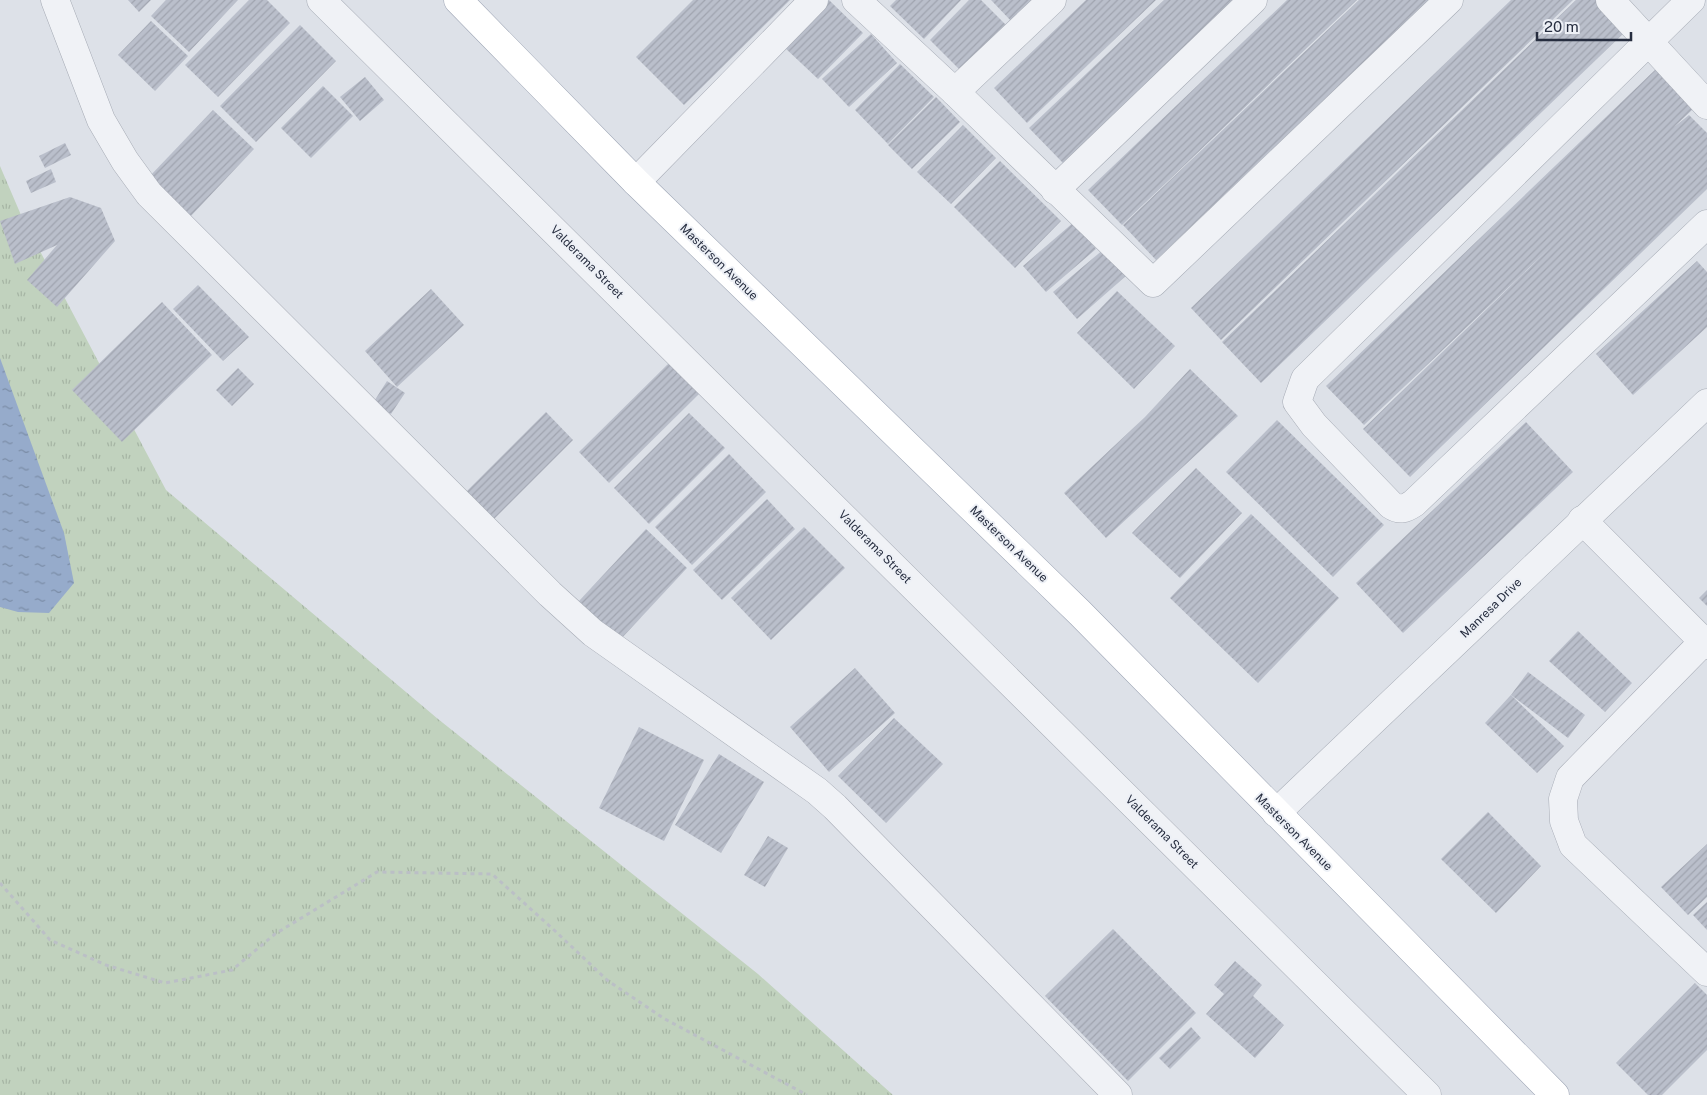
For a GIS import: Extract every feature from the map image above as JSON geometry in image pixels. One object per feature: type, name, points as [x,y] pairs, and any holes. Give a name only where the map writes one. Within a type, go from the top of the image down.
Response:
[{"type":"main road","name":"Masterson Avenue","points":[[458,0],[636,182],[1080,613],[1555,1095]]},
{"type":"street","points":[[55,0],[101,120],[125,161],[149,194],[550,594],[593,633],[817,791],[835,807],[1118,1095]]},
{"type":"street","name":"Valderama Street","points":[[321,0],[1428,1095]]},
{"type":"street","points":[[636,182],[814,0]]},
{"type":"street","points":[[856,0],[955,92],[1152,283],[1449,0]]},
{"type":"street","points":[[955,92],[1052,0]]},
{"type":"street","points":[[1054,190],[1254,0]]},
{"type":"street","points":[[1610,0],[1707,105]]},
{"type":"street","points":[[1691,0],[1304,379],[1297,402],[1314,425],[1390,505],[1397,509],[1408,507],[1707,224]]},
{"type":"street","name":"Manresa Drive","points":[[1276,813],[1707,403]]},
{"type":"street","points":[[1582,520],[1705,643],[1570,778],[1563,799],[1564,821],[1572,846],[1707,972]]},
{"type":"path","points":[[0,883],[50,940],[106,965],[165,983],[232,970],[275,934],[377,872],[492,874],[607,980],[663,1018],[806,1095]]},
{"type":"green space","points":[[0,166],[21,215],[166,490],[438,719],[758,974],[893,1095],[0,1095]]},
{"type":"water","points":[[0,358],[64,533],[74,583],[49,613],[18,612],[0,607]]},
{"type":"building","points":[[128,0],[151,0],[139,12]]},
{"type":"building","points":[[166,0],[238,0],[189,52],[151,16]]},
{"type":"building","points":[[249,0],[267,0],[290,23],[218,97],[185,65]]},
{"type":"building","points":[[693,0],[790,0],[684,105],[636,57]]},
{"type":"building","points":[[829,0],[863,33],[818,79],[784,47]]},
{"type":"building","points":[[896,0],[961,0],[924,39],[890,6]]},
{"type":"building","points":[[969,0],[981,0],[1007,26],[962,72],[930,40]]},
{"type":"building","points":[[991,0],[1037,0],[1013,23]]},
{"type":"building","points":[[1086,0],[1156,0],[1027,123],[994,88]]},
{"type":"building","points":[[1164,0],[1234,0],[1063,163],[1029,128]]},
{"type":"building","points":[[1287,0],[1357,0],[1122,225],[1088,190]]},
{"type":"building","points":[[1359,0],[1429,0],[1156,260],[1123,225]]},
{"type":"building","points":[[1511,0],[1573,0],[1221,340],[1191,308]]},
{"type":"building","points":[[1576,0],[1601,0],[1628,29],[1261,383],[1222,342]]},
{"type":"building","points":[[151,21],[188,56],[155,91],[118,55]]},
{"type":"building","points":[[300,25],[336,61],[256,142],[220,106]]},
{"type":"building","points":[[871,34],[897,63],[849,107],[822,79]]},
{"type":"building","points":[[900,64],[934,97],[888,144],[855,110]]},
{"type":"building","points":[[1656,69],[1693,109],[1674,127],[1689,115],[1707,133],[1707,189],[1410,477],[1363,429],[1555,243],[1364,425],[1326,386]]},
{"type":"building","points":[[365,77],[384,100],[360,121],[340,97]]},
{"type":"building","points":[[323,86],[353,116],[311,158],[281,128]]},
{"type":"building","points":[[936,97],[960,122],[912,169],[888,145]]},
{"type":"building","points":[[213,110],[254,149],[190,217],[149,177]]},
{"type":"building","points":[[963,125],[996,158],[951,204],[917,172]]},
{"type":"building","points":[[65,143],[71,155],[45,168],[39,156]]},
{"type":"building","points":[[1000,161],[1061,221],[1015,268],[954,207]]},
{"type":"building","points":[[51,169],[56,182],[31,193],[26,181]]},
{"type":"building","points":[[70,197],[101,208],[115,241],[57,307],[27,280],[57,245],[15,264],[0,221]]},
{"type":"building","points":[[1074,222],[1096,249],[1046,292],[1023,266]]},
{"type":"building","points":[[1104,249],[1127,275],[1077,319],[1053,292]]},
{"type":"building","points":[[1697,261],[1707,272],[1707,327],[1633,395],[1596,354]]},
{"type":"building","points":[[198,285],[249,337],[223,361],[173,309]]},
{"type":"building","points":[[431,289],[464,325],[397,387],[365,351]]},
{"type":"building","points":[[1117,291],[1175,346],[1134,389],[1077,333]]},
{"type":"building","points":[[162,302],[212,355],[122,442],[72,390]]},
{"type":"building","points":[[670,362],[700,393],[609,483],[579,452]]},
{"type":"building","points":[[238,368],[254,384],[232,406],[216,390]]},
{"type":"building","points":[[1190,369],[1238,416],[1106,538],[1064,493],[1145,417]]},
{"type":"building","points":[[387,381],[405,393],[391,414],[373,403]]},
{"type":"building","points":[[546,412],[573,440],[490,523],[463,495]]},
{"type":"building","points":[[689,413],[725,448],[649,524],[614,488]]},
{"type":"building","points":[[1277,420],[1384,525],[1333,577],[1226,472]]},
{"type":"building","points":[[1526,422],[1573,472],[1403,633],[1356,583]]},
{"type":"building","points":[[729,454],[766,492],[692,565],[655,527]]},
{"type":"building","points":[[1196,468],[1242,513],[1180,578],[1132,533]]},
{"type":"building","points":[[767,499],[795,529],[722,600],[693,570]]},
{"type":"building","points":[[1251,514],[1339,598],[1258,683],[1170,598]]},
{"type":"building","points":[[804,527],[845,568],[771,640],[731,598]]},
{"type":"building","points":[[646,529],[687,568],[620,640],[579,601]]},
{"type":"building","points":[[1707,590],[1707,606],[1699,598]]},
{"type":"building","points":[[1578,631],[1632,683],[1605,712],[1549,661]]},
{"type":"building","points":[[855,668],[895,713],[829,772],[790,727]]},
{"type":"building","points":[[1528,672],[1585,715],[1568,738],[1511,695]]},
{"type":"building","points":[[1511,695],[1564,746],[1537,773],[1485,723]]},
{"type":"building","points":[[894,718],[943,764],[886,823],[838,776]]},
{"type":"building","points":[[639,727],[704,760],[664,841],[599,808]]},
{"type":"building","points":[[719,754],[764,782],[721,853],[675,825]]},
{"type":"building","points":[[1488,812],[1541,866],[1496,913],[1441,859]]},
{"type":"building","points":[[768,836],[788,848],[765,887],[744,875]]},
{"type":"building","points":[[1707,844],[1707,897],[1688,915],[1661,887]]},
{"type":"building","points":[[1707,902],[1707,930],[1693,915]]},
{"type":"building","points":[[1113,929],[1196,1013],[1128,1081],[1045,996]]},
{"type":"building","points":[[1235,961],[1262,985],[1253,996],[1284,1025],[1255,1058],[1206,1014],[1224,994],[1214,985]]},
{"type":"building","points":[[1695,983],[1707,995],[1707,1050],[1662,1095],[1648,1095],[1616,1063]]},
{"type":"building","points":[[1191,1027],[1201,1038],[1170,1069],[1159,1058]]}]
